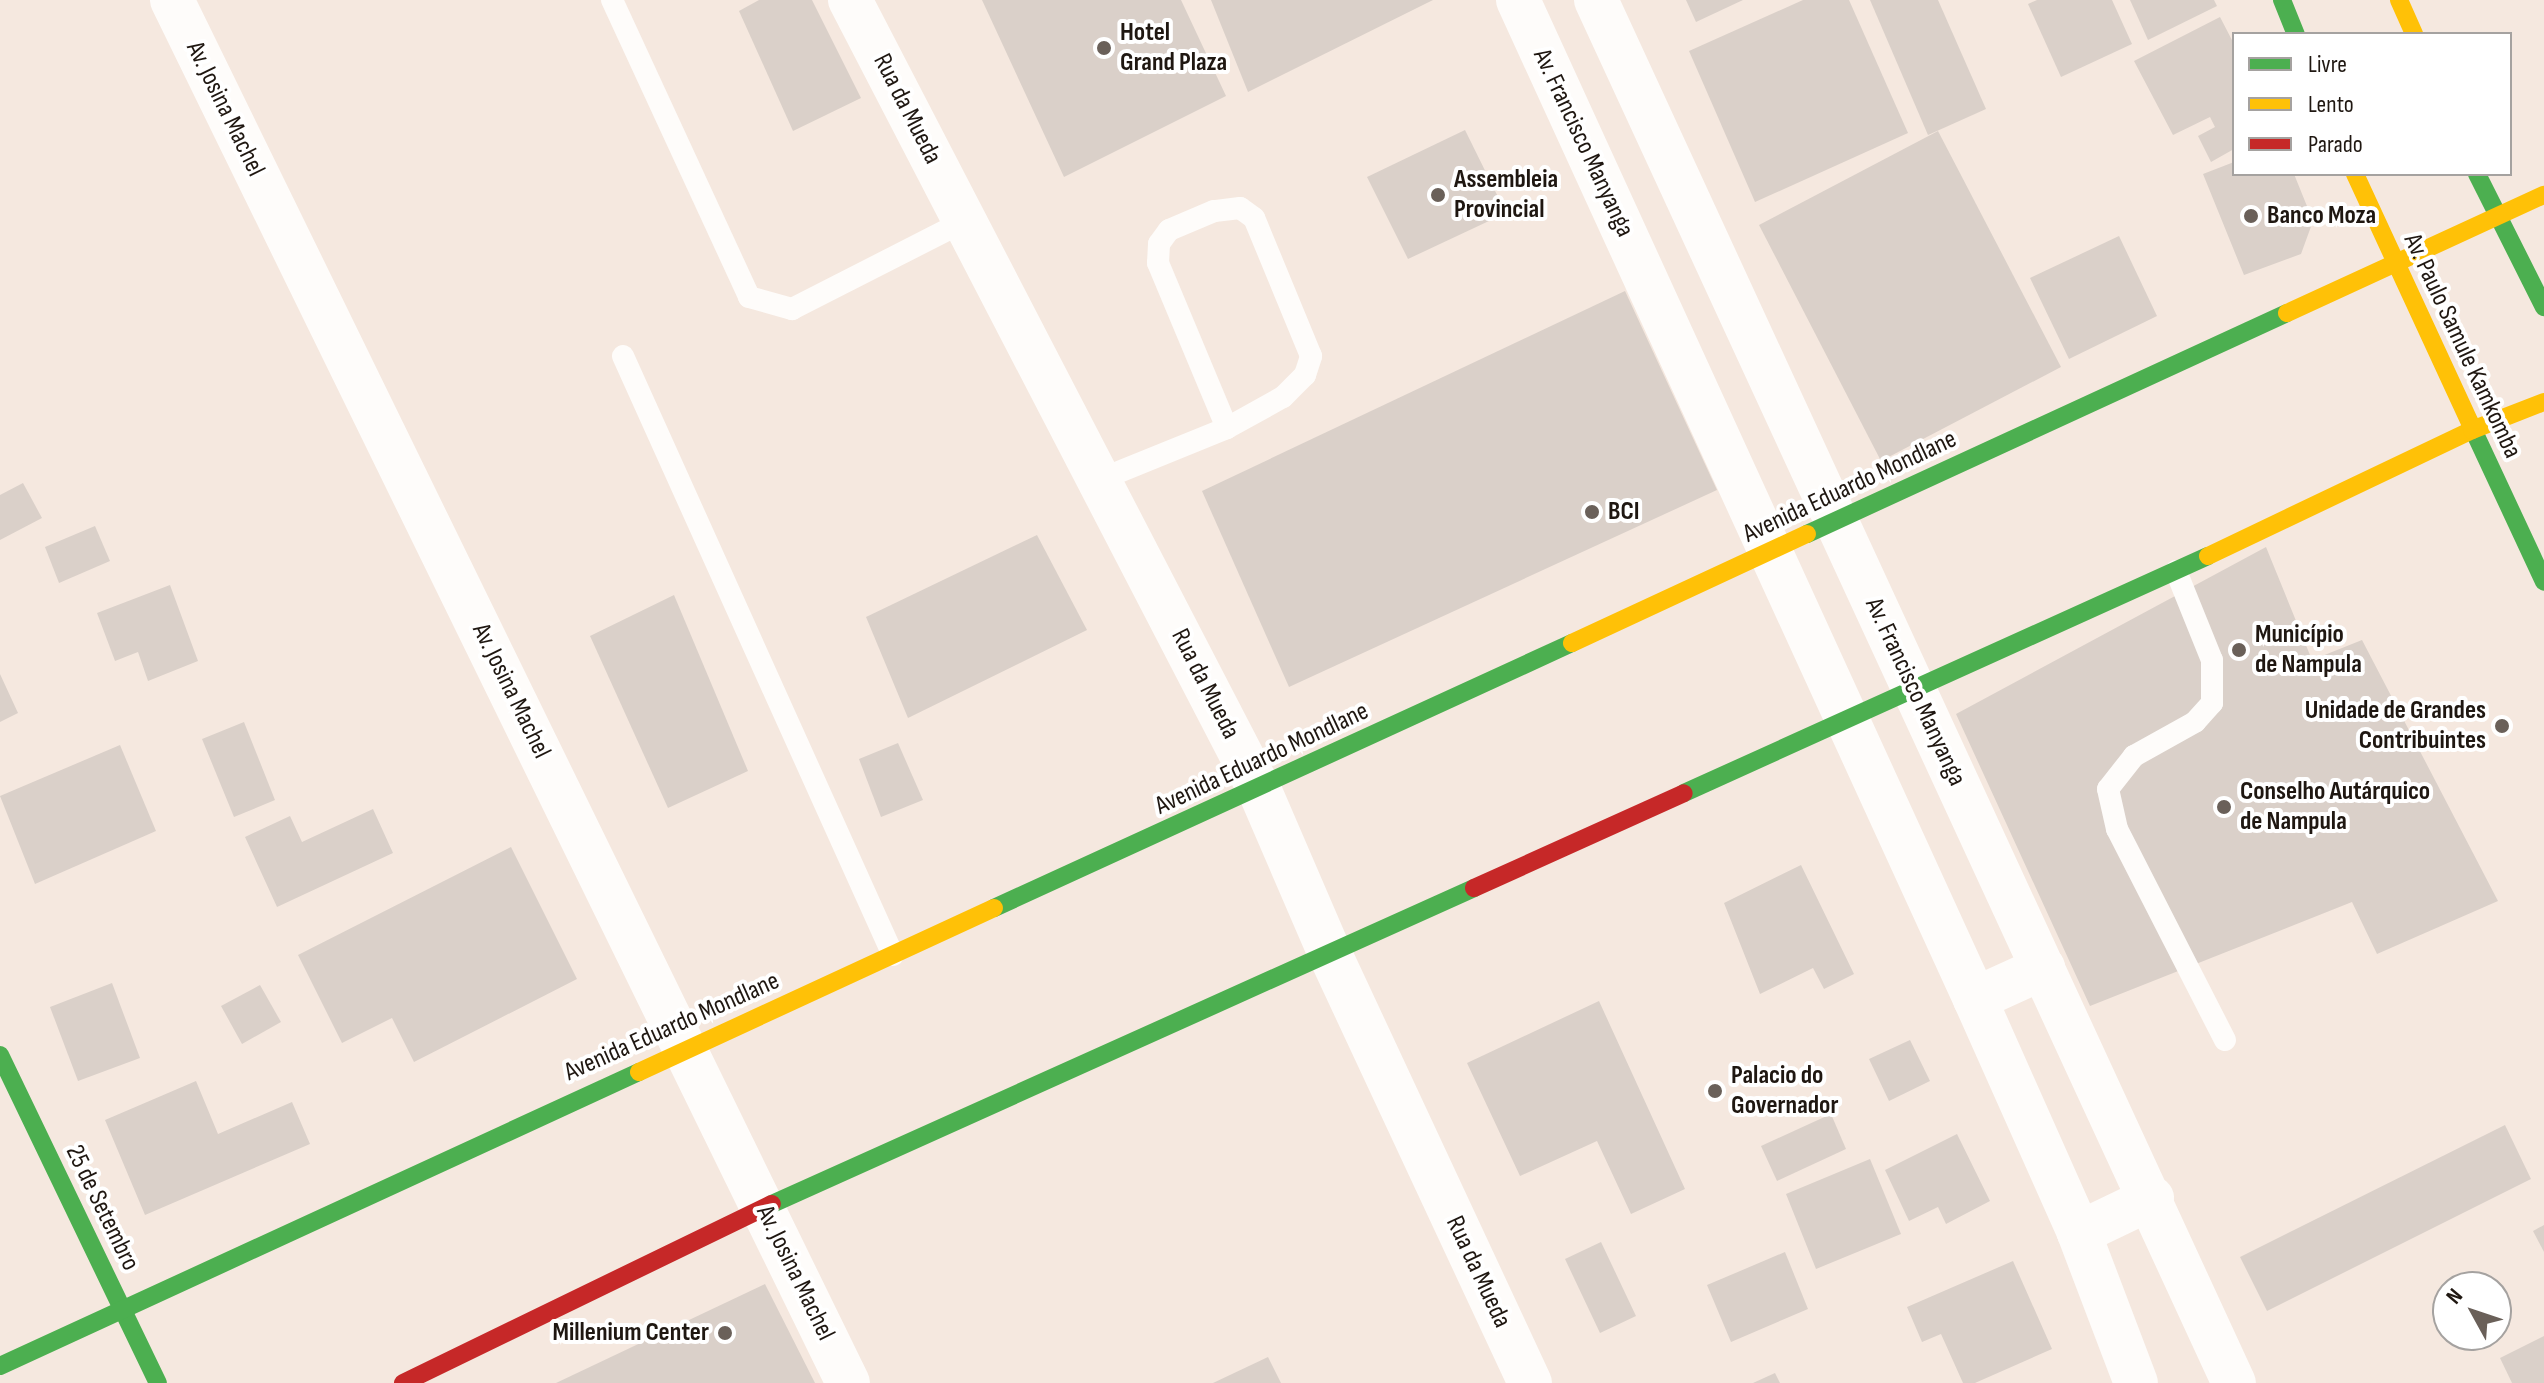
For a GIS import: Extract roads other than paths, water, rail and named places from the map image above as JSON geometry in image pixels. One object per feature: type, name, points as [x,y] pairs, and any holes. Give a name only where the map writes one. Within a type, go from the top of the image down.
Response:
[{"type":"main road","points":[[2282,0],[2295,32]]},
{"type":"main road","points":[[2399,0],[2413,32]]},
{"type":"main road","name":"Av. Paulo Samule Kamkomba","points":[[2356,176],[2393,262],[2544,582]]},
{"type":"main road","points":[[2478,176],[2544,307]]},
{"type":"main road","name":"Avenida Eduardo Mondlane","points":[[0,1366],[2544,195]]},
{"type":"main road","points":[[403,1383],[764,1208],[1330,954],[1846,716],[1914,689],[2176,571],[2472,430],[2544,402]]},
{"type":"main road","name":"25 de Setembro","points":[[0,1055],[158,1383]]},
{"type":"street","name":"Av. Josina Machel","points":[[172,0],[848,1383]]},
{"type":"street","name":"Rua da Mueda","points":[[850,0],[1259,789],[1330,954],[1530,1383]]},
{"type":"street","name":"Av. Francisco Manyanga","points":[[1518,0],[1975,999],[2079,1233],[2136,1383]]},
{"type":"street","name":"Av. Francisco Manyanga","points":[[1596,0],[1836,523],[2152,1198],[2234,1383]]},
{"type":"street","points":[[1975,999],[2043,968]]},
{"type":"street","points":[[2079,1233],[2152,1198]]},
{"type":"lane","points":[[612,0],[749,297],[792,309],[965,221]]},
{"type":"lane","points":[[1099,480],[1227,428],[1283,397],[1305,375],[1311,356],[1254,218],[1240,208],[1203,215],[1169,230],[1159,244],[1158,263],[1227,428]]},
{"type":"lane","points":[[623,356],[893,955]]},
{"type":"lane","points":[[2176,571],[2212,660],[2212,703],[2195,722],[2134,756],[2108,789],[2117,829],[2225,1040]]},
{"type":"place","name":"Hotel Grand Plaza","points":[[1104,48]]},
{"type":"place","name":"Assembleia Provincial","points":[[1438,195]]},
{"type":"place","name":"Banco Moza","points":[[2251,216]]},
{"type":"place","name":"BCI","points":[[1592,512]]},
{"type":"place","name":"Município de Nampula","points":[[2239,650]]},
{"type":"place","name":"Unidade de Grandes Contribuintes","points":[[2502,726]]},
{"type":"place","name":"Conselho Autárquico de Nampula","points":[[2224,807]]},
{"type":"place","name":"Palacio do Governador","points":[[1715,1091]]},
{"type":"place","name":"Millenium Center","points":[[725,1333]]}]
